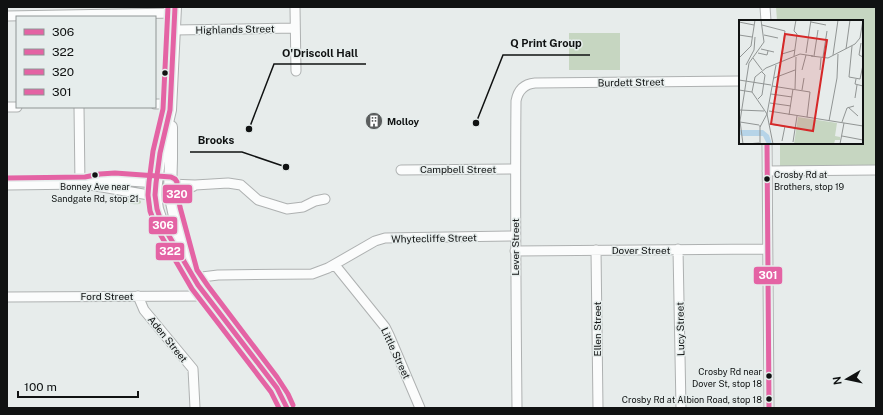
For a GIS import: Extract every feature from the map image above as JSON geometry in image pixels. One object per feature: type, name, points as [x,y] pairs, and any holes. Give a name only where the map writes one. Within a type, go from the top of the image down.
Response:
[{"type":"highway","points":[[175,10],[170,107],[170,189],[176,221],[192,276]]},
{"type":"highway","points":[[170,107],[160,153],[156,189],[157,209],[162,224],[192,276],[277,388],[287,408]]},
{"type":"highway","points":[[156,189],[170,189]]},
{"type":"street","points":[[295,7],[296,71]]},
{"type":"street","points":[[765,7],[766,20]]},
{"type":"street","points":[[7,16],[175,10]]},
{"type":"street","name":"Highlands Street","points":[[174,30],[295,28]]},
{"type":"street","name":"Burdett Street","points":[[522,88],[526,85],[534,83],[739,81]]},
{"type":"street","name":"Lever Street","points":[[516,408],[516,101],[522,88]]},
{"type":"street","points":[[156,104],[170,107]]},
{"type":"street","points":[[79,108],[83,184]]},
{"type":"street","points":[[766,144],[769,408]]},
{"type":"street","name":"Campbell Street","points":[[400,170],[515,169]]},
{"type":"street","points":[[767,171],[876,170]]},
{"type":"street","points":[[7,185],[83,184],[115,180],[156,189]]},
{"type":"street","points":[[170,189],[183,191],[195,185],[228,183],[241,185],[258,200],[287,209],[304,207],[315,201],[325,199]]},
{"type":"street","points":[[83,184],[149,195],[156,189]]},
{"type":"street","name":"Whytecliffe Street","points":[[192,276],[312,274],[335,265],[375,241],[385,238],[515,236]]},
{"type":"street","name":"Lucy Street","points":[[678,249],[681,408]]},
{"type":"street","name":"Dover Street","points":[[515,251],[767,249]]},
{"type":"street","name":"Ellen Street","points":[[596,250],[598,408]]},
{"type":"street","name":"Little Street","points":[[335,265],[389,335],[420,408]]},
{"type":"street","name":"Aden Street","points":[[138,296],[144,311],[193,370],[195,408]]},
{"type":"street","name":"Ford Street","points":[[7,297],[206,296]]},
{"type":"green space","points":[[776,7],[876,7],[876,166],[780,168],[780,144],[863,144],[863,20],[777,20]]},
{"type":"green space","points":[[569,33],[620,33],[620,70],[569,70]]},
{"type":"green space","points":[[125,198],[139,200],[141,203],[129,203],[123,200]]},
{"type":"transit line","name":"322","points":[[168,7],[163,109],[153,151],[149,182],[148,195],[150,211],[156,227],[192,289],[271,392],[279,408]]},
{"type":"transit line","name":"306","points":[[175,7],[170,110],[160,153],[156,183],[155,195],[157,209],[162,224],[198,285],[277,388],[287,408]]},
{"type":"transit line","name":"301","points":[[767,144],[769,408]]},
{"type":"transit line","name":"320","points":[[7,178],[85,177],[115,173],[171,177],[175,179],[177,182],[180,207],[197,270],[277,377],[293,405]]},
{"type":"place","name":"Molloy","points":[[374,121]]},
{"type":"place","name":"Q Print Group","points":[[476,123]]},
{"type":"place","name":"O'Driscoll Hall","points":[[249,129]]},
{"type":"place","name":"Brooks","points":[[286,167]]},
{"type":"place","name":"Bonney Ave near Sandgate Rd, stop 21","points":[[95,175]]},
{"type":"place","name":"Crosby Rd at Brothers, stop 19","points":[[767,179]]},
{"type":"place","name":"Crosby Rd near Dover St, stop 18","points":[[769,376]]},
{"type":"place","name":"Crosby Rd at Albion Road, stop 18","points":[[769,399]]}]
